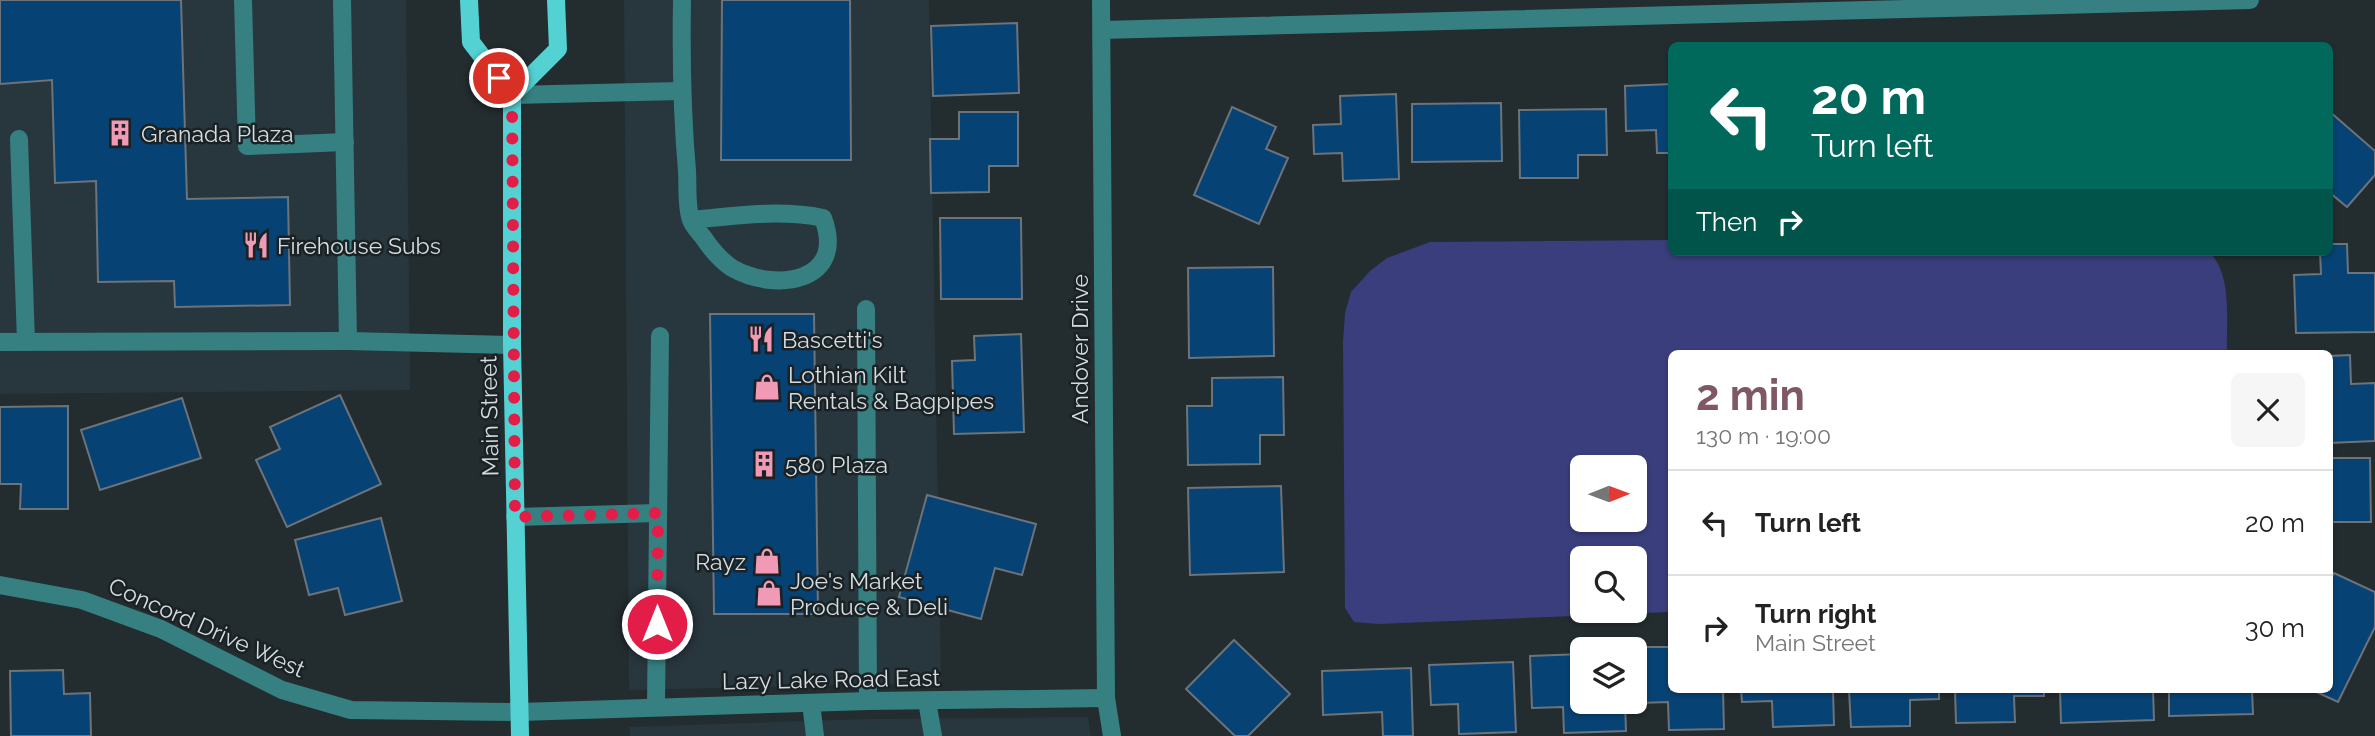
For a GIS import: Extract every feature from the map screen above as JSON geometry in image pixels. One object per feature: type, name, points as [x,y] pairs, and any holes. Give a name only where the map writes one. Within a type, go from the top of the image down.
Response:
[{"type":"main road","points":[[469,0],[471,42],[512,96],[558,49],[556,0]]},
{"type":"main road","name":"Main Street","points":[[512,96],[512,345],[520,736]]},
{"type":"street","points":[[243,0],[247,146],[345,142]]},
{"type":"street","points":[[342,0],[348,341]]},
{"type":"street","points":[[682,0],[680,91],[691,220],[713,251],[732,267],[757,278],[790,280],[815,273],[825,258],[829,235],[823,218],[805,214],[744,214],[691,220]]},
{"type":"street","name":"Andover Drive","points":[[1101,0],[1106,698]]},
{"type":"street","points":[[1102,30],[2250,0]]},
{"type":"street","points":[[512,96],[680,91]]},
{"type":"street","points":[[19,139],[26,342]]},
{"type":"street","points":[[866,309],[868,701]]},
{"type":"street","points":[[656,708],[660,336]]},
{"type":"street","points":[[0,342],[348,341],[512,345]]},
{"type":"street","points":[[515,517],[658,513]]},
{"type":"street","name":"Concord Drive West","points":[[0,585],[82,600],[161,629],[282,690],[351,710],[520,712]]},
{"type":"street","points":[[1106,698],[1112,736]]},
{"type":"street","name":"Lazy Lake Road East","points":[[520,712],[868,701],[1106,698]]},
{"type":"street","points":[[927,701],[933,736]]},
{"type":"street","points":[[811,703],[815,736]]},
{"type":"shaded area","points":[[0,0],[406,0],[410,390],[0,394]]},
{"type":"shaded area","points":[[624,0],[929,0],[941,683],[629,690]]},
{"type":"shaded area","points":[[1668,240],[1668,256],[2213,256],[2222,273],[2225,286],[2227,350],[1668,350],[1668,612],[1647,613],[1647,546],[1570,546],[1570,616],[1378,624],[1354,622],[1345,608],[1343,342],[1345,313],[1351,292],[1370,271],[1387,258],[1430,242]]},
{"type":"shaded area","points":[[1088,717],[1091,736],[630,736],[629,727],[869,719]]},
{"type":"building","name":"Granada Plaza","points":[[0,0],[181,0],[187,199],[288,197],[290,305],[175,307],[174,281],[98,282],[96,181],[55,183],[52,80],[0,84]]},
{"type":"building","points":[[722,0],[850,0],[851,160],[721,160]]},
{"type":"building","points":[[1017,23],[1019,93],[933,96],[931,26]]},
{"type":"building","points":[[1668,84],[1668,153],[1657,153],[1656,130],[1626,131],[1625,86]]},
{"type":"building","points":[[1396,94],[1399,179],[1343,181],[1342,153],[1314,154],[1313,125],[1341,124],[1340,96]]},
{"type":"building","points":[[1501,103],[1502,161],[1412,162],[1412,104]]},
{"type":"building","points":[[1232,107],[1276,127],[1266,149],[1288,158],[1259,224],[1194,195]]},
{"type":"building","points":[[1606,109],[1607,155],[1578,155],[1578,178],[1520,178],[1519,110]]},
{"type":"building","points":[[959,112],[1018,112],[1018,166],[989,166],[989,192],[931,193],[930,139],[959,139]]},
{"type":"building","points":[[2333,114],[2375,151],[2375,175],[2347,207],[2333,195]]},
{"type":"building","points":[[940,218],[1021,218],[1022,299],[941,299]]},
{"type":"building","points":[[2333,244],[2347,244],[2348,273],[2375,273],[2375,332],[2296,333],[2294,275],[2321,274],[2320,256],[2333,256]]},
{"type":"building","points":[[1273,267],[1274,356],[1189,358],[1188,268]]},
{"type":"building","name":"580 Plaza","points":[[710,314],[814,314],[818,614],[714,614]]},
{"type":"building","points":[[1021,334],[1024,432],[954,434],[952,361],[975,360],[974,336]]},
{"type":"building","points":[[2350,355],[2351,384],[2375,383],[2375,441],[2333,443],[2333,356]]},
{"type":"building","points":[[1283,377],[1284,435],[1260,435],[1260,464],[1188,465],[1187,406],[1212,406],[1212,378]]},
{"type":"building","points":[[340,395],[381,484],[287,527],[256,460],[280,449],[270,427]]},
{"type":"building","points":[[182,398],[201,458],[100,490],[81,430]]},
{"type":"building","points":[[68,406],[68,509],[20,509],[21,484],[0,484],[0,407]]},
{"type":"building","points":[[2333,458],[2370,458],[2371,522],[2333,522]]},
{"type":"building","points":[[1281,486],[1284,572],[1190,575],[1188,488]]},
{"type":"building","points":[[927,495],[1036,524],[1022,575],[995,568],[981,619],[899,597]]},
{"type":"building","points":[[381,518],[402,601],[345,615],[338,588],[309,595],[295,540]]},
{"type":"building","points":[[2334,573],[2375,592],[2375,627],[2338,702],[2318,693],[2333,693]]},
{"type":"building","points":[[1234,640],[1290,694],[1248,736],[1235,736],[1186,689]]},
{"type":"building","points":[[1647,647],[1668,647],[1668,693],[1723,693],[1724,729],[1669,730],[1668,702],[1647,703]]},
{"type":"building","points":[[1570,654],[1570,714],[1625,714],[1626,731],[1564,733],[1563,707],[1532,708],[1530,656]]},
{"type":"building","points":[[1513,662],[1516,732],[1459,734],[1458,704],[1431,705],[1429,665]]},
{"type":"building","points":[[1411,668],[1413,736],[1383,736],[1382,712],[1323,715],[1322,671]]},
{"type":"building","points":[[63,670],[64,694],[90,693],[91,736],[11,736],[10,671]]},
{"type":"building","points":[[1741,693],[1833,693],[1834,725],[1773,727],[1772,701],[1742,702]]},
{"type":"building","points":[[1849,693],[1939,693],[1939,699],[1910,700],[1910,726],[1851,727]]},
{"type":"building","points":[[1955,693],[2044,693],[2044,696],[2014,696],[2015,722],[1956,723]]},
{"type":"building","points":[[2060,693],[2153,693],[2154,720],[2061,723]]},
{"type":"building","points":[[2169,693],[2252,693],[2253,714],[2169,716]]},
{"type":"place","name":"Granada Plaza","points":[[120,133]]},
{"type":"place","name":"Firehouse Subs","points":[[256,245]]},
{"type":"place","name":"Bascetti's","points":[[761,339]]},
{"type":"place","name":"Lothian Kilt Rentals & Bagpipes","points":[[767,387]]},
{"type":"place","name":"580 Plaza","points":[[764,464]]},
{"type":"place","name":"Rayz","points":[[767,561]]},
{"type":"place","name":"Joe's Market Produce & Deli","points":[[769,593]]},
{"type":"route","points":[[499,78],[512,96],[515,517],[658,513],[657,624]]}]
